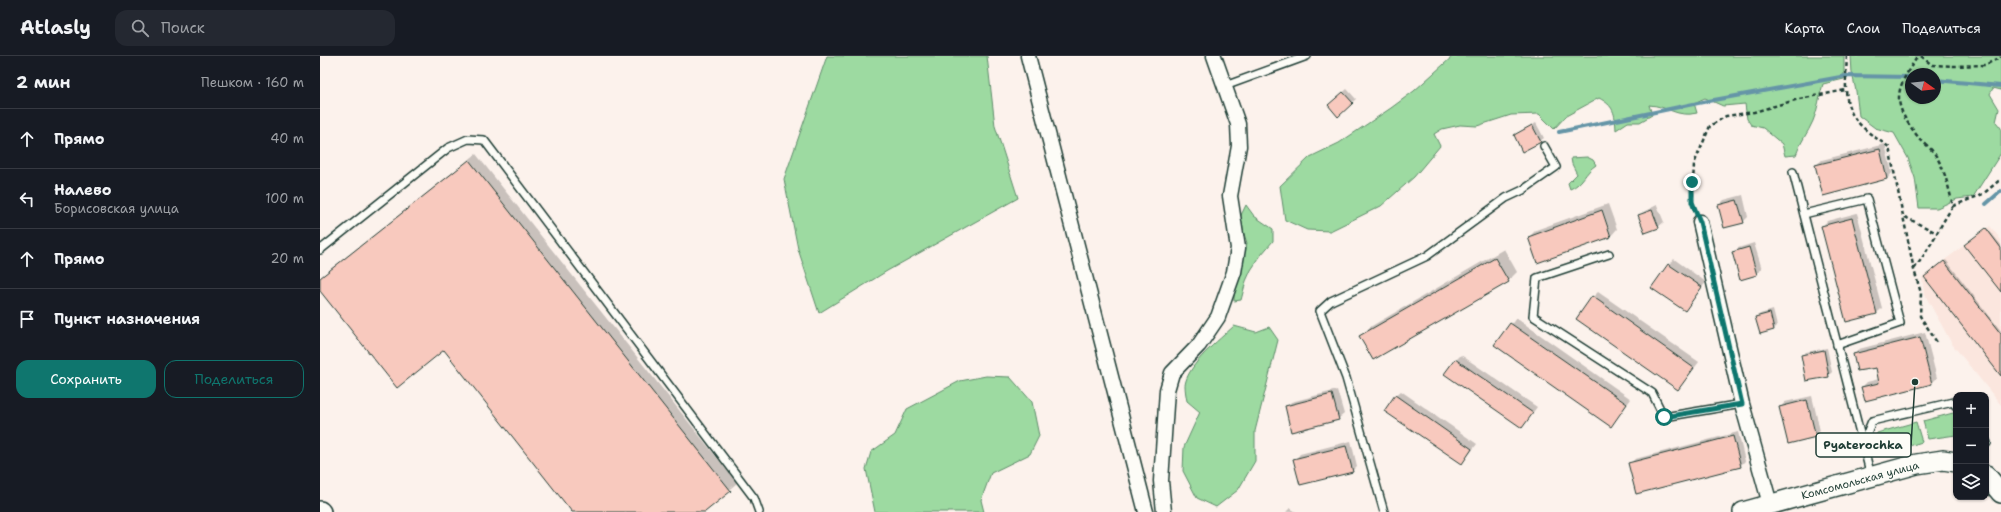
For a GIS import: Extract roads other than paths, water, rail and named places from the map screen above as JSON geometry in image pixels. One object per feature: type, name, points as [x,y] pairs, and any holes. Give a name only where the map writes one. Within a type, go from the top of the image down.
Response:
[{"type":"main road","name":"Комсомольская улица","points":[[1743,512],[1771,508],[1869,470],[1943,460],[1953,462]]},
{"type":"street","points":[[1028,56],[1146,512]]},
{"type":"street","points":[[1164,512],[1161,481],[1167,390],[1170,379],[1172,373],[1198,345],[1218,317],[1234,272],[1238,248],[1230,196],[1240,146],[1238,124],[1214,56]]},
{"type":"street","points":[[1700,222],[1742,404],[1771,508]]},
{"type":"lane","points":[[1225,86],[1290,59],[1307,56]]},
{"type":"lane","points":[[320,250],[448,148],[468,139],[484,140],[754,498],[759,512]]},
{"type":"lane","points":[[1384,512],[1346,378],[1320,311],[1330,301],[1427,256],[1506,198],[1522,190],[1556,167],[1544,146]]},
{"type":"lane","points":[[1793,172],[1869,470]]},
{"type":"lane","points":[[1804,214],[1867,199],[1900,323],[1837,345]]},
{"type":"lane","points":[[1609,254],[1537,278],[1533,316],[1652,393],[1664,417],[1742,404]]},
{"type":"lane","points":[[1869,470],[1867,433],[1872,421],[1953,402]]},
{"type":"waterway","points":[[1559,132],[1703,102],[1846,76],[1905,77]]},
{"type":"waterway","points":[[1941,81],[2001,86]]},
{"type":"waterway","points":[[1986,204],[2001,191]]},
{"type":"place","name":"Pyaterochka","points":[[1915,382]]}]
